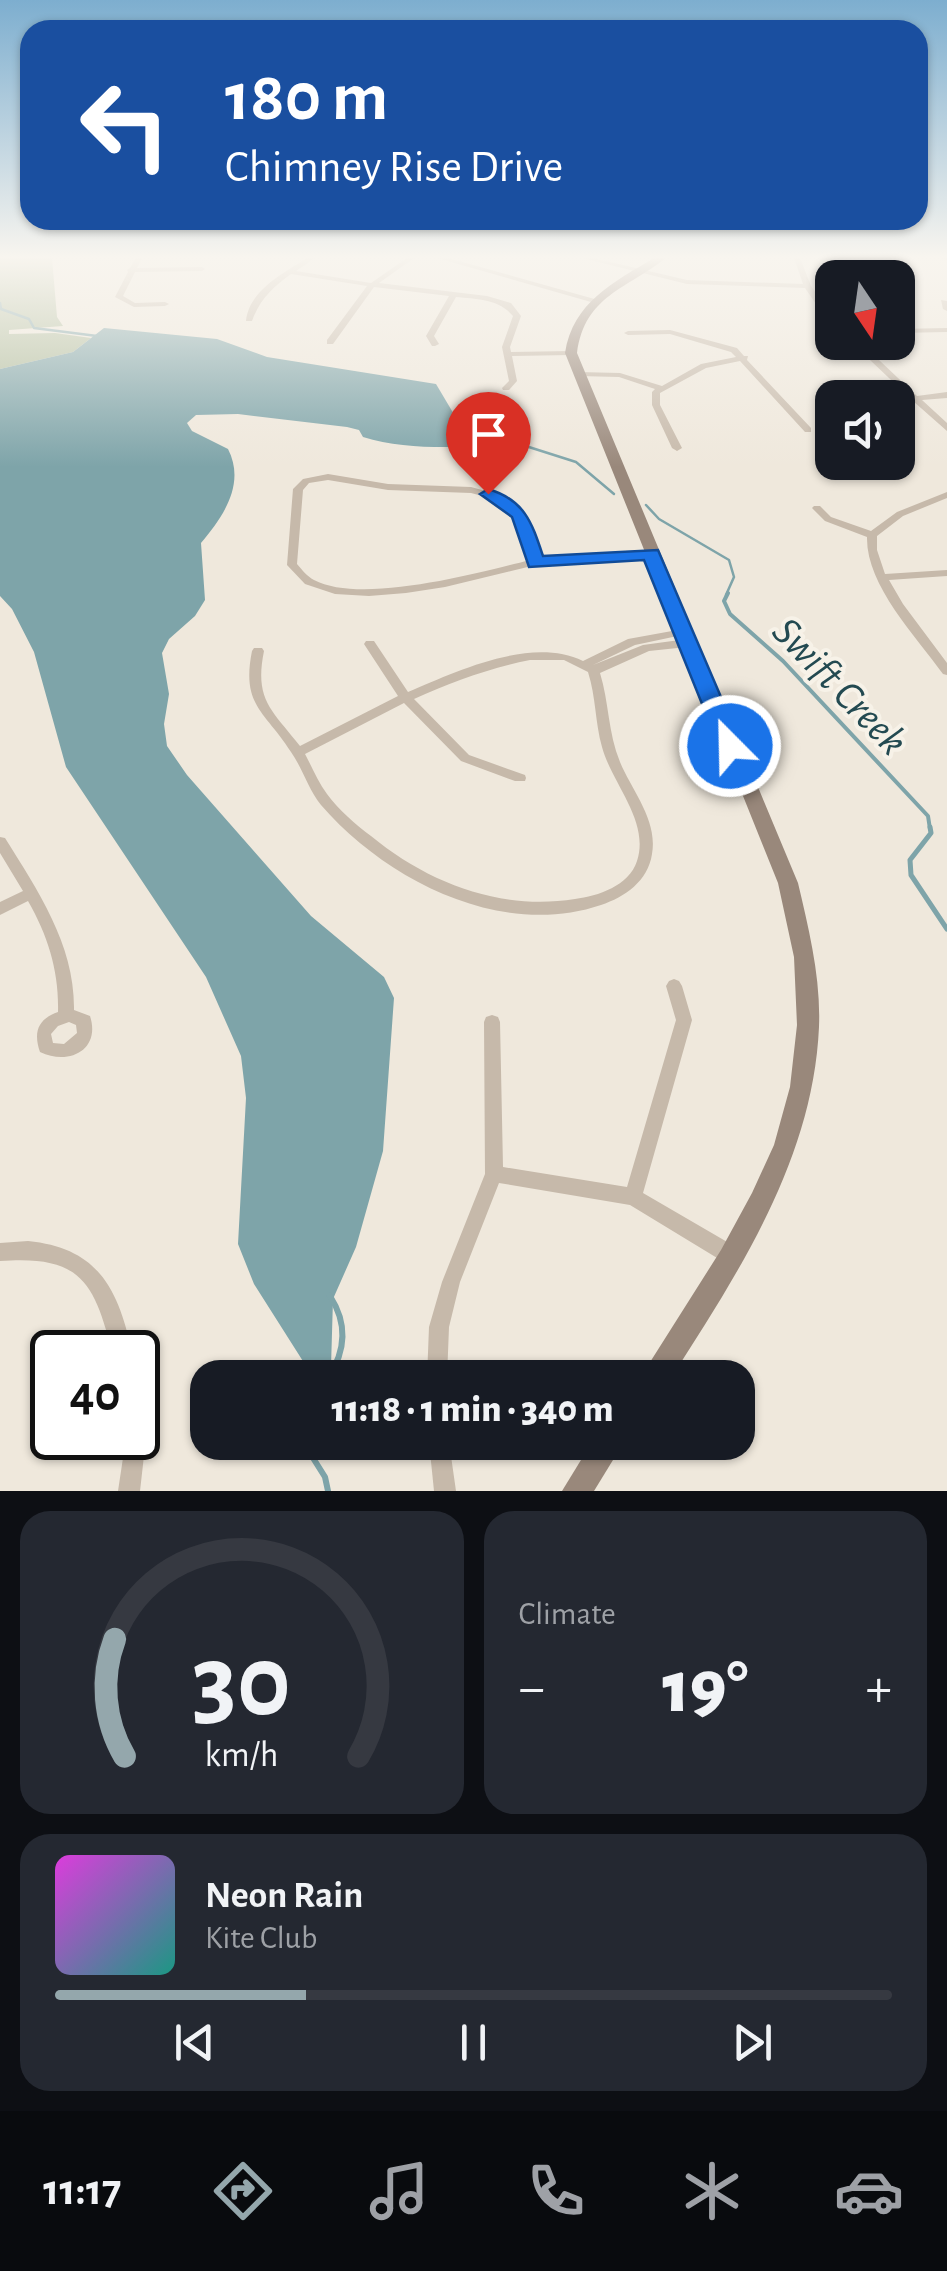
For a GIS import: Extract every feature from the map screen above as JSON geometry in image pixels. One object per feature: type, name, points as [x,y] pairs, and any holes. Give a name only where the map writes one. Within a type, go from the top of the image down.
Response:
[{"type":"street","points":[[330,342],[341,328]]},
{"type":"street","points":[[435,328],[430,336],[436,344]]},
{"type":"street","points":[[506,388],[513,380],[506,354],[514,328]]},
{"type":"street","points":[[576,328],[571,353],[578,374],[788,883],[808,969],[811,1022],[802,1096],[785,1152],[734,1256],[666,1360]]},
{"type":"street","points":[[915,331],[947,330]]},
{"type":"street","points":[[628,333],[670,332],[726,347],[745,358],[808,430]]},
{"type":"street","points":[[506,354],[571,353]]},
{"type":"street","points":[[677,448],[654,400],[661,388],[712,363],[745,358]]},
{"type":"street","points":[[874,360],[896,380]]},
{"type":"street","points":[[578,374],[620,374],[661,388]]},
{"type":"street","points":[[915,398],[947,395]]},
{"type":"street","points":[[915,398],[947,428]]},
{"type":"street","points":[[536,562],[520,516],[511,506],[488,494],[328,478],[306,481],[298,489],[292,566],[298,576],[313,585],[358,591],[418,589],[536,562],[651,554]]},
{"type":"street","points":[[872,535],[900,514],[947,495]]},
{"type":"street","points":[[816,508],[828,519],[872,535]]},
{"type":"street","points":[[872,535],[871,557],[881,577],[947,671]]},
{"type":"street","points":[[881,577],[947,573]]},
{"type":"street","points":[[590,668],[632,642],[685,638]]},
{"type":"street","points":[[370,644],[405,696],[465,758],[520,778]]},
{"type":"street","points":[[258,651],[251,682],[255,697],[298,752],[316,789],[360,835],[456,894],[504,908],[530,910],[553,910],[600,900],[631,882],[642,870],[647,842],[611,756],[590,668]]},
{"type":"street","points":[[298,752],[405,696],[534,654],[564,656],[590,668]]},
{"type":"street","points":[[0,842],[32,893],[61,962],[67,991],[66,1016]]},
{"type":"street","points":[[0,909],[32,893]]},
{"type":"street","points":[[633,1196],[684,1020],[674,986]]},
{"type":"street","points":[[438,1360],[439,1327],[451,1282],[494,1174],[492,1022]]},
{"type":"street","points":[[494,1174],[633,1196],[734,1256]]},
{"type":"street","points":[[0,1252],[32,1250],[76,1260],[91,1274],[104,1296],[117,1330]]},
{"type":"street","points":[[129,1491],[133,1460]]},
{"type":"street","points":[[441,1460],[445,1491]]},
{"type":"street","points":[[577,1491],[598,1460]]},
{"type":"green space","points":[[0,328],[42,328],[9,330],[9,334],[55,333],[91,338],[73,352],[0,369]]},
{"type":"water","points":[[104,328],[217,339],[267,357],[436,384],[455,416],[496,424],[513,436],[508,445],[435,447],[380,441],[347,427],[238,414],[196,415],[187,423],[192,431],[228,449],[234,475],[230,499],[201,543],[205,600],[195,616],[169,639],[162,653],[169,694],[164,724],[167,746],[187,775],[311,916],[384,977],[394,998],[383,1151],[356,1247],[333,1299],[331,1360],[302,1360],[254,1284],[238,1244],[246,1098],[241,1056],[206,977],[66,767],[34,652],[12,609],[0,596],[0,369],[73,352]]},
{"type":"waterway","name":"Swift Creek","points":[[34,328],[97,336]]},
{"type":"waterway","name":"Swift Creek","points":[[510,441],[576,462],[614,494]]},
{"type":"waterway","name":"Swift Creek","points":[[646,505],[659,519],[729,560],[734,577],[726,595]]},
{"type":"waterway","name":"Swift Creek","points":[[728,593],[724,601],[730,614],[783,661],[928,816],[930,829]]},
{"type":"waterway","name":"Swift Creek","points":[[930,827],[931,833],[910,860],[911,875],[947,929]]},
{"type":"waterway","points":[[330,1296],[342,1327],[337,1360]]},
{"type":"waterway","points":[[314,1460],[328,1491]]},
{"type":"route","points":[[488,494],[498,497],[520,516],[536,562],[651,554],[730,746]]}]
